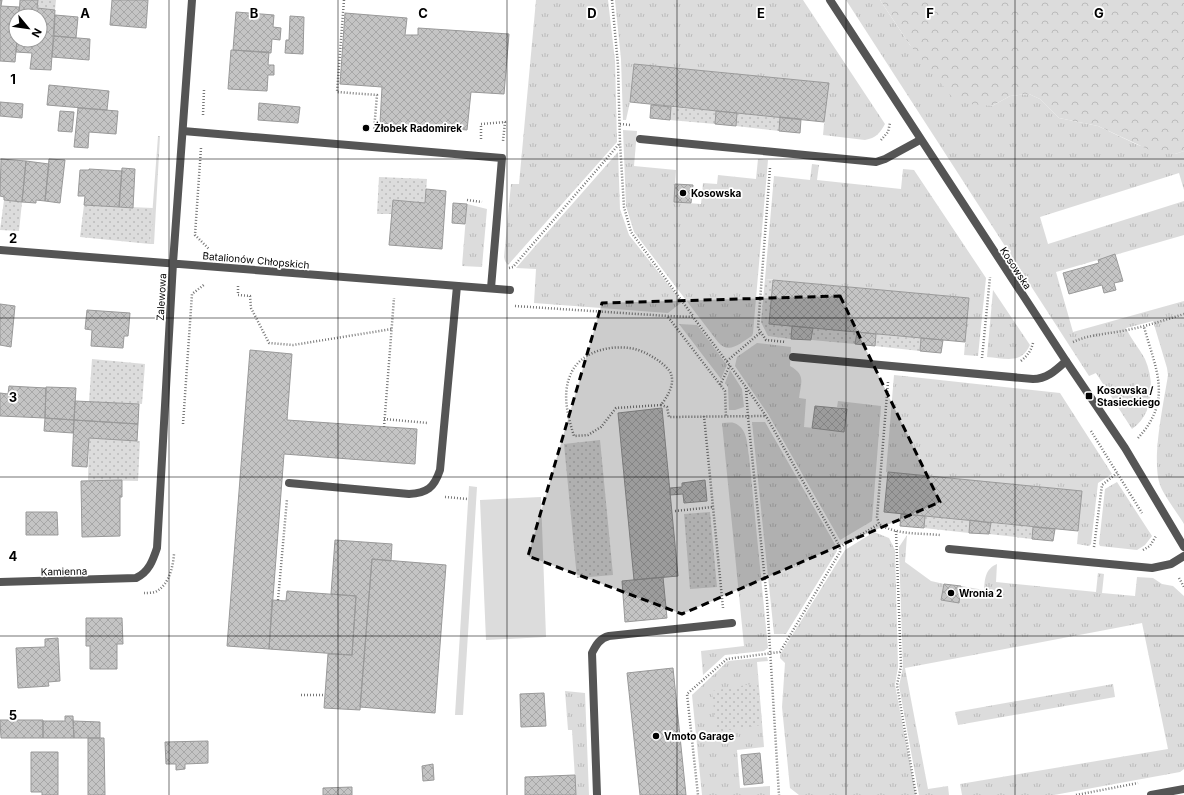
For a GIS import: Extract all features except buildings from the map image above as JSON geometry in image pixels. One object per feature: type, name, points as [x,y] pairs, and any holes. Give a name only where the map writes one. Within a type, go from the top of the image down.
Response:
[{"type":"street","name":"Zalewowa","points":[[128,579],[142,576],[153,560],[157,548],[173,263],[192,0]]},
{"type":"street","name":"Kosowska","points":[[830,0],[1066,362],[1125,448],[1184,547]]},
{"type":"street","points":[[183,131],[502,158],[491,288]]},
{"type":"street","points":[[640,140],[876,162],[885,159],[920,140]]},
{"type":"street","name":"Batalionów Chłopskich","points":[[0,250],[510,290]]},
{"type":"street","points":[[289,483],[409,494],[425,492],[437,480],[440,470],[457,286]]},
{"type":"street","points":[[792,357],[1040,379],[1046,377],[1066,362]]},
{"type":"street","points":[[949,549],[1152,568],[1171,564],[1184,556]]},
{"type":"street","name":"Kamienna","points":[[0,582],[128,579]]},
{"type":"street","points":[[597,795],[592,653],[599,641],[604,637],[609,636],[728,624]]},
{"type":"street","points":[[1151,795],[1184,789]]},
{"type":"path","points":[[344,0],[337,92],[377,95],[374,133]]},
{"type":"path","points":[[612,0],[618,65],[620,143],[624,207],[631,232],[766,416],[840,547],[840,552],[780,652],[727,658],[688,694],[698,795]]},
{"type":"path","points":[[205,84],[195,235],[214,254]]},
{"type":"path","points":[[492,272],[513,267],[620,143]]},
{"type":"path","points":[[772,153],[758,328],[766,340],[787,342]]},
{"type":"path","points":[[982,361],[990,277]]},
{"type":"path","points":[[238,286],[238,295],[250,296],[251,308],[269,343],[293,345],[392,328]]},
{"type":"path","points":[[384,427],[394,298]]},
{"type":"path","points":[[1059,350],[1080,339],[1144,327],[1184,314]]},
{"type":"path","points":[[693,316],[668,316],[725,390],[726,417]]},
{"type":"path","points":[[1125,448],[1135,441],[1149,425],[1159,402],[1160,390],[1158,376],[1144,327]]},
{"type":"path","points":[[727,362],[761,332]]},
{"type":"path","points":[[1019,362],[1031,351],[1033,344]]},
{"type":"path","points":[[661,405],[672,386],[671,374],[663,364],[644,352],[629,348],[606,349],[591,354],[579,361],[570,376],[566,395],[569,418],[574,436],[588,435],[601,427],[616,408],[661,405],[667,407],[669,417],[766,416]]},
{"type":"path","points":[[720,385],[730,365]]},
{"type":"path","points":[[840,547],[879,524],[877,516],[890,366]]},
{"type":"path","points":[[746,387],[767,600],[779,795]]},
{"type":"path","points":[[704,416],[713,507],[728,624]]},
{"type":"path","points":[[384,419],[444,424]]},
{"type":"path","points":[[1094,551],[1102,485],[1118,473]]},
{"type":"path","points":[[278,600],[289,483]]},
{"type":"path","points":[[675,510],[713,507]]},
{"type":"path","points":[[913,527],[913,533]]},
{"type":"path","points":[[896,531],[901,666],[896,685],[916,795]]},
{"type":"path","points":[[301,695],[325,694]]},
{"type":"path","points":[[1076,795],[1143,782]]},
{"type":"highlighted area","points":[[840,296],[940,502],[682,614],[528,556],[602,303]]},
{"type":"green space","points":[[38,0],[56,0],[55,10],[48,8],[37,8]]},
{"type":"green space","points":[[536,0],[608,0],[615,61],[617,142],[508,265],[504,257],[511,184],[519,184]]},
{"type":"green space","points":[[615,0],[803,0],[885,124],[877,135],[865,140],[823,135],[828,83],[634,64],[630,102],[626,120],[623,120],[621,59]]},
{"type":"green space","points":[[846,0],[880,0],[910,45],[992,106],[1010,96],[1029,94],[1040,99],[1059,118],[1098,126],[1138,145],[1175,154],[1184,151],[1184,190],[1179,173],[1040,217],[1048,244],[1184,201],[1184,235],[1056,272],[1073,332],[1184,301],[1184,524],[1167,499],[1160,485],[1158,474],[1157,461],[1159,430],[1168,375],[1153,321],[1126,328],[1145,359],[1151,387],[1145,415],[1132,429],[1096,373],[1089,376]]},
{"type":"green space","points":[[880,0],[1184,0],[1184,151],[1175,154],[1156,153],[1098,126],[1059,118],[1040,99],[1029,94],[1010,96],[992,106],[969,104],[952,97],[910,45]]},
{"type":"green space","points":[[671,107],[716,111],[715,124],[670,120]]},
{"type":"green space","points":[[737,113],[780,117],[779,131],[736,126]]},
{"type":"green space","points":[[623,130],[637,131],[634,166],[676,170],[674,202],[701,204],[703,183],[717,184],[718,175],[756,179],[758,159],[768,160],[753,333],[752,336],[739,344],[726,348],[718,342],[634,232],[626,206]]},
{"type":"green space","points":[[158,136],[160,136],[154,244],[150,244]]},
{"type":"green space","points":[[618,152],[620,209],[629,235],[682,302],[668,313],[534,303],[536,269],[516,268]]},
{"type":"green space","points":[[812,164],[819,165],[817,180],[901,189],[903,169],[914,170],[986,278],[978,356],[964,355],[969,298],[765,279],[774,176],[810,180]]},
{"type":"green space","points":[[379,177],[427,179],[425,203],[393,200],[392,214],[377,214]]},
{"type":"green space","points":[[4,200],[22,202],[19,231],[0,230]]},
{"type":"green space","points":[[467,204],[487,209],[482,267],[462,266]]},
{"type":"green space","points":[[84,205],[153,208],[150,244],[80,237]]},
{"type":"green space","points":[[765,279],[773,280],[769,324],[792,326],[791,339],[768,336],[761,322]]},
{"type":"green space","points":[[993,290],[1030,345],[1022,355],[1017,358],[1006,359],[987,357]]},
{"type":"green space","points":[[679,324],[697,325],[727,365],[721,379]]},
{"type":"green space","points":[[813,328],[857,332],[855,344],[812,340]]},
{"type":"green space","points":[[876,334],[921,338],[920,351],[875,346]]},
{"type":"green space","points":[[757,343],[791,347],[790,366],[795,369],[801,379],[799,398],[806,399],[804,427],[844,431],[847,409],[837,407],[838,401],[881,406],[872,521],[840,540],[768,414],[735,366],[737,357]]},
{"type":"green space","points":[[92,359],[145,364],[142,404],[89,402]]},
{"type":"green space","points":[[730,370],[742,389],[744,407],[735,410],[729,410],[728,387],[725,383]]},
{"type":"green space","points":[[894,375],[1060,393],[1112,474],[1098,483],[1091,544],[1089,546],[1077,544],[1082,491],[886,472]]},
{"type":"green space","points":[[752,422],[765,422],[836,546],[837,551],[786,634],[774,634]]},
{"type":"green space","points":[[722,423],[733,423],[739,425],[746,437],[768,648],[764,651],[725,655],[703,675],[701,651],[744,646]]},
{"type":"green space","points":[[89,438],[140,441],[138,481],[88,480]]},
{"type":"green space","points":[[600,440],[613,575],[577,578],[564,444]]},
{"type":"green space","points":[[1117,482],[1152,536],[1145,545],[1137,550],[1100,546],[1099,544],[1105,489]]},
{"type":"green space","points":[[469,486],[477,487],[463,715],[455,715]]},
{"type":"green space","points":[[541,497],[546,637],[486,640],[480,500]]},
{"type":"green space","points":[[710,512],[717,587],[690,589],[684,514]]},
{"type":"green space","points":[[925,516],[970,520],[969,533],[924,528]]},
{"type":"green space","points":[[991,523],[1033,527],[1032,539],[989,534]]},
{"type":"green space","points":[[874,532],[889,538],[895,550],[898,667],[895,685],[916,795],[799,795],[790,788],[782,707],[785,663],[780,658],[780,655],[845,550]]},
{"type":"green space","points":[[907,535],[905,562],[931,581],[944,584],[941,600],[959,603],[961,586],[984,590],[985,578],[988,572],[997,564],[996,582],[1096,592],[1098,573],[1104,574],[1102,593],[1135,596],[1137,577],[1153,578],[1162,584],[1173,586],[1184,596],[1184,769],[1180,772],[1054,795],[962,795],[960,784],[1168,749],[1142,623],[905,668],[928,789],[948,786],[949,795],[919,795],[899,686],[903,667],[899,547]]},
{"type":"green space","points":[[767,657],[768,661],[757,662],[764,747],[737,750],[740,788],[770,786],[770,795],[702,795],[692,695],[728,661]]},
{"type":"green space","points":[[758,683],[762,725],[716,732],[712,691]]},
{"type":"green space","points":[[1113,684],[1115,697],[958,725],[955,712]]},
{"type":"green space","points":[[565,691],[585,693],[589,795],[576,795],[572,730],[568,730]]},
{"type":"place","name":"Żłobek Radomirek","points":[[366,128]]},
{"type":"place","name":"Kosowska","points":[[683,193]]},
{"type":"place","name":"Kosowska / Stasieckiego","points":[[1089,396]]},
{"type":"place","name":"Wronia 2","points":[[951,593]]},
{"type":"place","name":"Vmoto Garage","points":[[656,736]]}]
